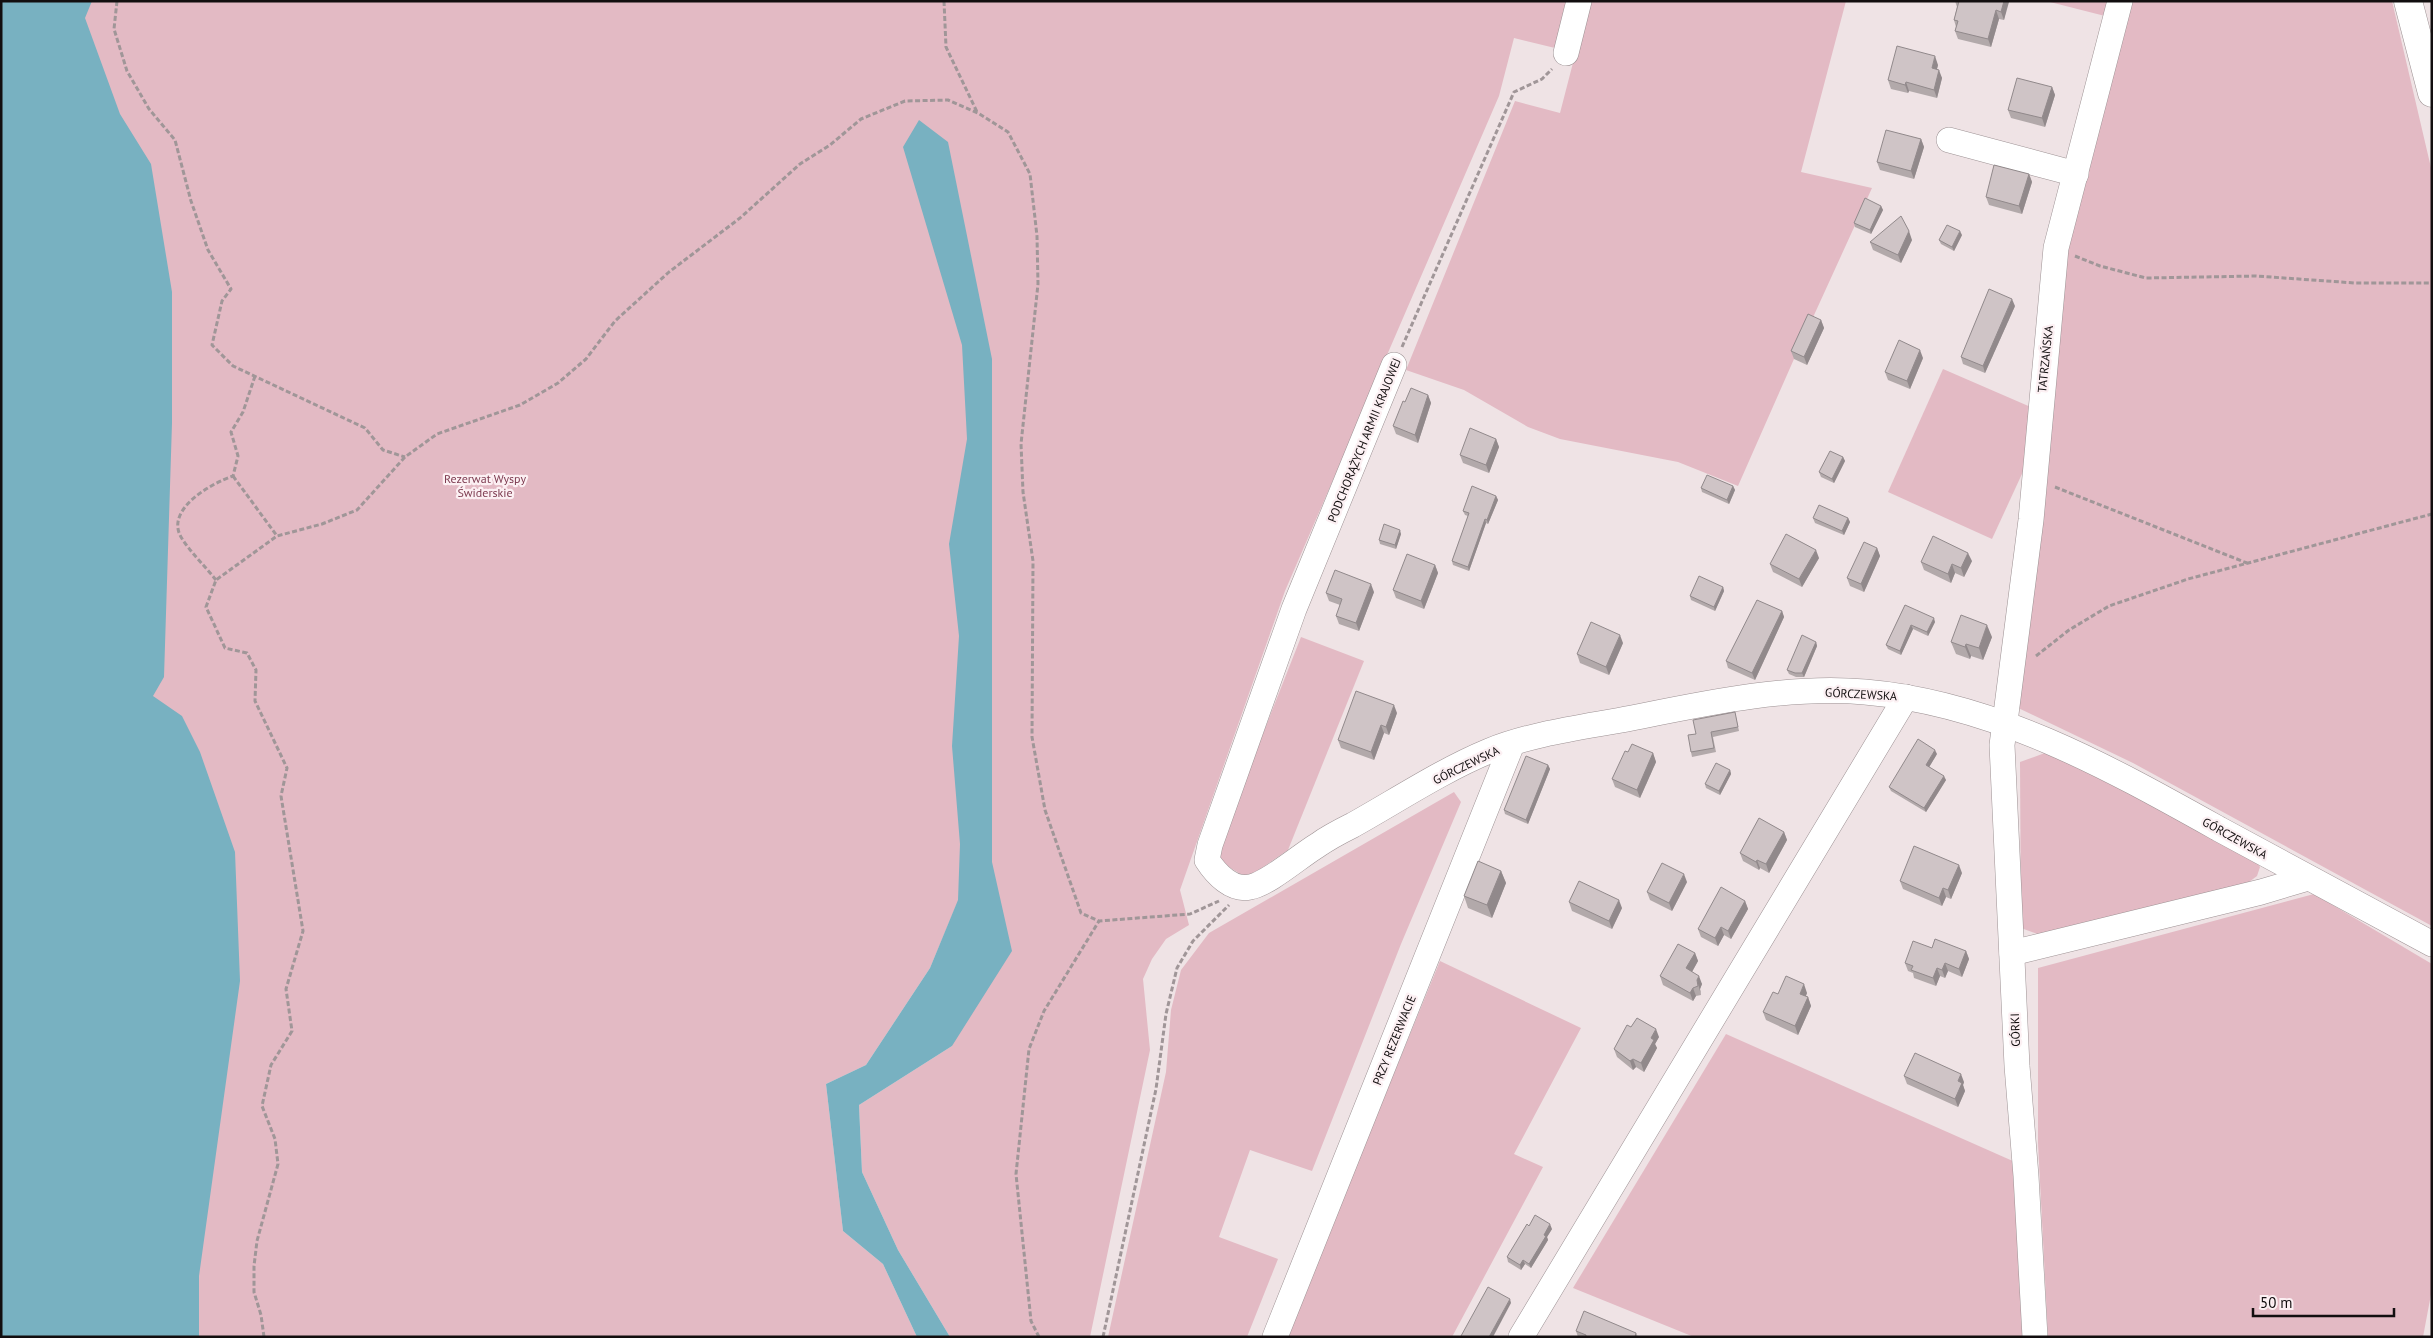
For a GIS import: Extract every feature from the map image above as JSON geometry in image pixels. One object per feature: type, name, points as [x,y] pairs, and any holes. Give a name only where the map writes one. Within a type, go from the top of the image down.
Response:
[{"type":"main road","points":[[2408,1],[2432,93]]},
{"type":"street","points":[[1566,53],[1579,1]]},
{"type":"street","name":"TATRZAŃSKA","points":[[2005,722],[2031,520],[2056,248],[2120,1]]},
{"type":"street","points":[[1949,140],[2076,174]]},
{"type":"street","name":"PODCHORĄŻYCH ARMII KRAJOWEJ","points":[[1246,889],[1228,882],[1216,874],[1207,860],[1210,845],[1294,609],[1394,365]]},
{"type":"street","name":"GÓRCZEWSKA","points":[[1246,889],[1259,884],[1320,843],[1490,751],[1512,744],[1692,705],[1789,693],[1836,690],[1906,696],[2005,722],[2060,746],[2144,788],[2432,944]]},
{"type":"street","points":[[1521,1337],[1906,696]]},
{"type":"street","name":"GÓRKI","points":[[2005,722],[2002,745],[2016,1066],[2026,1176],[2035,1337]]},
{"type":"street","name":"PRZY REZERWACIE","points":[[1275,1337],[1512,744]]},
{"type":"street","points":[[2012,953],[2261,892],[2308,878]]},
{"type":"path","points":[[117,1],[114,28],[127,71],[149,109],[175,140],[191,201],[208,250],[231,289],[222,301],[212,345],[234,366],[365,428],[383,450],[405,457]]},
{"type":"path","points":[[944,1],[946,47],[978,113]]},
{"type":"path","name":"PODCHORĄŻYCH ARMII KRAJOWEJ","points":[[1394,365],[1514,92],[1542,80],[1566,53]]},
{"type":"path","points":[[264,1337],[261,1315],[254,1292],[254,1266],[257,1241],[278,1164],[274,1139],[262,1106],[271,1066],[292,1031],[286,989],[303,932],[281,796],[287,768],[255,701],[256,670],[247,653],[225,648],[206,607],[216,580],[277,536],[322,524],[357,510],[405,457],[437,434],[520,405],[558,383],[586,358],[615,321],[669,272],[740,218],[800,164],[830,145],[862,119],[905,101],[948,100],[978,113],[1008,132],[1030,174],[1037,236],[1038,284],[1021,444],[1023,492],[1033,561],[1032,737],[1046,810],[1081,913],[1099,921],[1190,914],[1246,889]]},
{"type":"path","points":[[2056,248],[2100,266],[2146,278],[2256,276],[2355,283],[2432,283]]},
{"type":"path","points":[[233,476],[238,456],[231,432],[244,412],[255,376]]},
{"type":"path","points":[[233,476],[277,536]]},
{"type":"path","points":[[216,580],[180,536],[178,521],[192,497],[218,481],[233,476]]},
{"type":"path","points":[[2034,479],[2248,563]]},
{"type":"path","points":[[2030,663],[2069,630],[2109,606],[2188,579],[2432,514]]},
{"type":"path","points":[[1104,1337],[1156,1089],[1166,1014],[1177,968],[1193,941],[1246,889]]},
{"type":"path","points":[[1039,1337],[1031,1321],[1016,1174],[1029,1049],[1044,1011],[1099,921]]},
{"type":"green space","name":"Rezerwat Wyspy Świderskie","points":[[1,1],[1566,1],[1555,48],[1514,38],[1499,96],[1285,591],[1180,890],[1189,925],[1166,939],[1152,959],[1143,979],[1150,1050],[1090,1337],[950,1337],[898,1250],[862,1172],[859,1105],[952,1046],[956,906],[930,968],[866,1065],[826,1084],[843,1231],[883,1264],[917,1337],[1,1337]]},
{"type":"green space","points":[[1589,1],[1846,1],[1801,172],[1872,188],[1738,486],[1678,462],[1560,439],[1528,427],[1464,390],[1406,370],[1515,101],[1560,113]]},
{"type":"green space","points":[[2046,1],[2109,1],[2105,16]]},
{"type":"green space","points":[[2126,1],[2392,1],[2432,172],[2432,926],[2133,763],[2014,706],[2066,242]]},
{"type":"green space","points":[[1943,369],[2033,408],[2027,463],[1992,539],[1888,492]]},
{"type":"green space","points":[[1301,637],[1364,661],[1288,850],[1247,878],[1214,858]]},
{"type":"green space","points":[[2053,750],[2252,855],[2260,867],[2257,876],[2249,882],[2046,937],[2021,928],[2020,762]]},
{"type":"green space","points":[[1454,792],[1461,802],[1401,944],[1312,1171],[1250,1150],[1219,1237],[1278,1259],[1247,1337],[1108,1337],[1166,1072],[1171,1010],[1181,970],[1209,933]]},
{"type":"green space","points":[[2314,894],[2432,964],[2432,1289],[2423,1337],[2048,1337],[2038,1143],[2038,968]]},
{"type":"green space","points":[[1440,961],[1581,1028],[1514,1154],[1543,1167],[1452,1337],[1286,1337]]},
{"type":"green space","points":[[1726,1034],[2015,1162],[2026,1337],[1694,1337],[1573,1288]]},
{"type":"water","points":[[1,1],[92,1],[85,18],[120,114],[151,164],[172,292],[172,423],[164,677],[153,696],[182,716],[200,752],[235,852],[240,981],[199,1276],[199,1337],[1,1337]]},
{"type":"water","points":[[919,120],[948,142],[992,359],[992,862],[1012,951],[952,1046],[859,1105],[862,1172],[898,1250],[950,1337],[917,1337],[883,1264],[843,1231],[826,1084],[866,1065],[930,968],[958,900],[960,844],[952,746],[959,636],[949,544],[967,439],[962,345],[903,147]]},
{"type":"building","points":[[1959,1],[2004,1],[2001,12],[1996,10],[1988,39],[1955,31],[1958,21],[1954,20]]},
{"type":"building","points":[[1897,46],[1935,56],[1932,68],[1939,70],[1934,90],[1906,82],[1905,85],[1888,80]]},
{"type":"building","points":[[2017,78],[2052,87],[2042,118],[2008,110]]},
{"type":"building","points":[[1886,130],[1921,139],[1911,171],[1877,162]]},
{"type":"building","points":[[1994,165],[2029,174],[2019,206],[1986,197]]},
{"type":"building","points":[[1865,198],[1881,206],[1870,230],[1854,223]]},
{"type":"building","points":[[1901,216],[1909,231],[1898,255],[1870,242]]},
{"type":"building","points":[[1947,225],[1960,231],[1952,247],[1939,240]]},
{"type":"building","points":[[1989,289],[2012,299],[1983,366],[1961,357]]},
{"type":"building","points":[[1808,314],[1821,320],[1804,357],[1791,351]]},
{"type":"building","points":[[1899,340],[1920,350],[1907,381],[1885,372]]},
{"type":"building","points":[[1411,388],[1428,395],[1415,435],[1393,426],[1403,401],[1405,402]]},
{"type":"building","points":[[1470,428],[1496,439],[1486,465],[1460,455]]},
{"type":"building","points":[[1830,451],[1843,457],[1832,479],[1819,472]]},
{"type":"building","points":[[1707,475],[1733,486],[1727,500],[1701,488]]},
{"type":"building","points":[[1472,486],[1496,496],[1487,520],[1485,519],[1468,567],[1452,561],[1469,513],[1463,511]]},
{"type":"building","points":[[1819,505],[1848,518],[1842,531],[1813,518]]},
{"type":"building","points":[[1384,524],[1400,530],[1395,545],[1379,540]]},
{"type":"building","points":[[1786,534],[1816,550],[1799,579],[1770,564]]},
{"type":"building","points":[[1933,536],[1968,553],[1961,568],[1952,564],[1948,574],[1921,562]]},
{"type":"building","points":[[1864,542],[1877,548],[1861,584],[1847,578]]},
{"type":"building","points":[[1407,554],[1435,565],[1421,601],[1393,590]]},
{"type":"building","points":[[1335,570],[1371,584],[1356,623],[1336,616],[1342,599],[1326,593]]},
{"type":"building","points":[[1699,576],[1723,587],[1714,607],[1690,596]]},
{"type":"building","points":[[1757,600],[1782,611],[1752,673],[1726,661]]},
{"type":"building","points":[[1905,605],[1934,618],[1927,632],[1911,625],[1900,651],[1886,645]]},
{"type":"building","points":[[1961,615],[1987,625],[1979,648],[1966,644],[1965,647],[1951,642]]},
{"type":"building","points":[[1591,622],[1620,635],[1606,667],[1577,654]]},
{"type":"building","points":[[1802,635],[1816,642],[1802,673],[1795,673],[1787,670]]},
{"type":"building","points":[[1356,691],[1394,705],[1386,727],[1381,725],[1371,752],[1338,740]]},
{"type":"building","points":[[1735,712],[1738,727],[1711,732],[1714,748],[1691,752],[1688,735],[1696,734],[1693,720]]},
{"type":"building","points":[[1918,739],[1935,750],[1926,765],[1944,776],[1924,808],[1889,787]]},
{"type":"building","points":[[1632,744],[1653,753],[1637,790],[1612,779],[1625,751],[1628,752]]},
{"type":"building","points":[[1526,756],[1548,765],[1526,820],[1504,810]]},
{"type":"building","points":[[1716,763],[1730,770],[1719,791],[1705,784]]},
{"type":"building","points":[[1759,818],[1784,832],[1766,864],[1757,860],[1756,862],[1740,853]]},
{"type":"building","points":[[1914,846],[1959,865],[1948,890],[1943,888],[1939,898],[1900,881]]},
{"type":"building","points":[[1478,861],[1501,871],[1487,905],[1464,896]]},
{"type":"building","points":[[1662,863],[1684,874],[1669,903],[1647,892]]},
{"type":"building","points":[[1579,881],[1619,900],[1609,921],[1569,902]]},
{"type":"building","points":[[1721,887],[1745,901],[1728,931],[1721,927],[1715,938],[1698,929]]},
{"type":"building","points":[[1935,939],[1966,951],[1959,969],[1945,963],[1942,970],[1937,968],[1933,978],[1911,970],[1913,966],[1905,963],[1913,941],[1932,948]]},
{"type":"building","points":[[1678,944],[1695,953],[1686,968],[1699,976],[1697,980],[1698,986],[1693,988],[1690,993],[1660,976]]},
{"type":"building","points":[[1786,976],[1804,984],[1800,994],[1808,997],[1795,1026],[1763,1012],[1773,992],[1778,994]]},
{"type":"building","points":[[1637,1018],[1656,1029],[1651,1038],[1654,1040],[1641,1063],[1633,1059],[1630,1061],[1614,1049],[1627,1025],[1631,1027]]},
{"type":"building","points":[[1915,1053],[1961,1074],[1958,1081],[1962,1083],[1955,1099],[1904,1076]]},
{"type":"building","points":[[1535,1215],[1550,1224],[1544,1235],[1546,1236],[1529,1264],[1523,1260],[1520,1265],[1507,1257],[1527,1224],[1529,1226]]},
{"type":"building","points":[[1488,1287],[1510,1299],[1489,1337],[1462,1337],[1461,1336]]},
{"type":"building","points":[[1584,1311],[1636,1333],[1635,1337],[1586,1337],[1586,1335],[1576,1331]]}]
